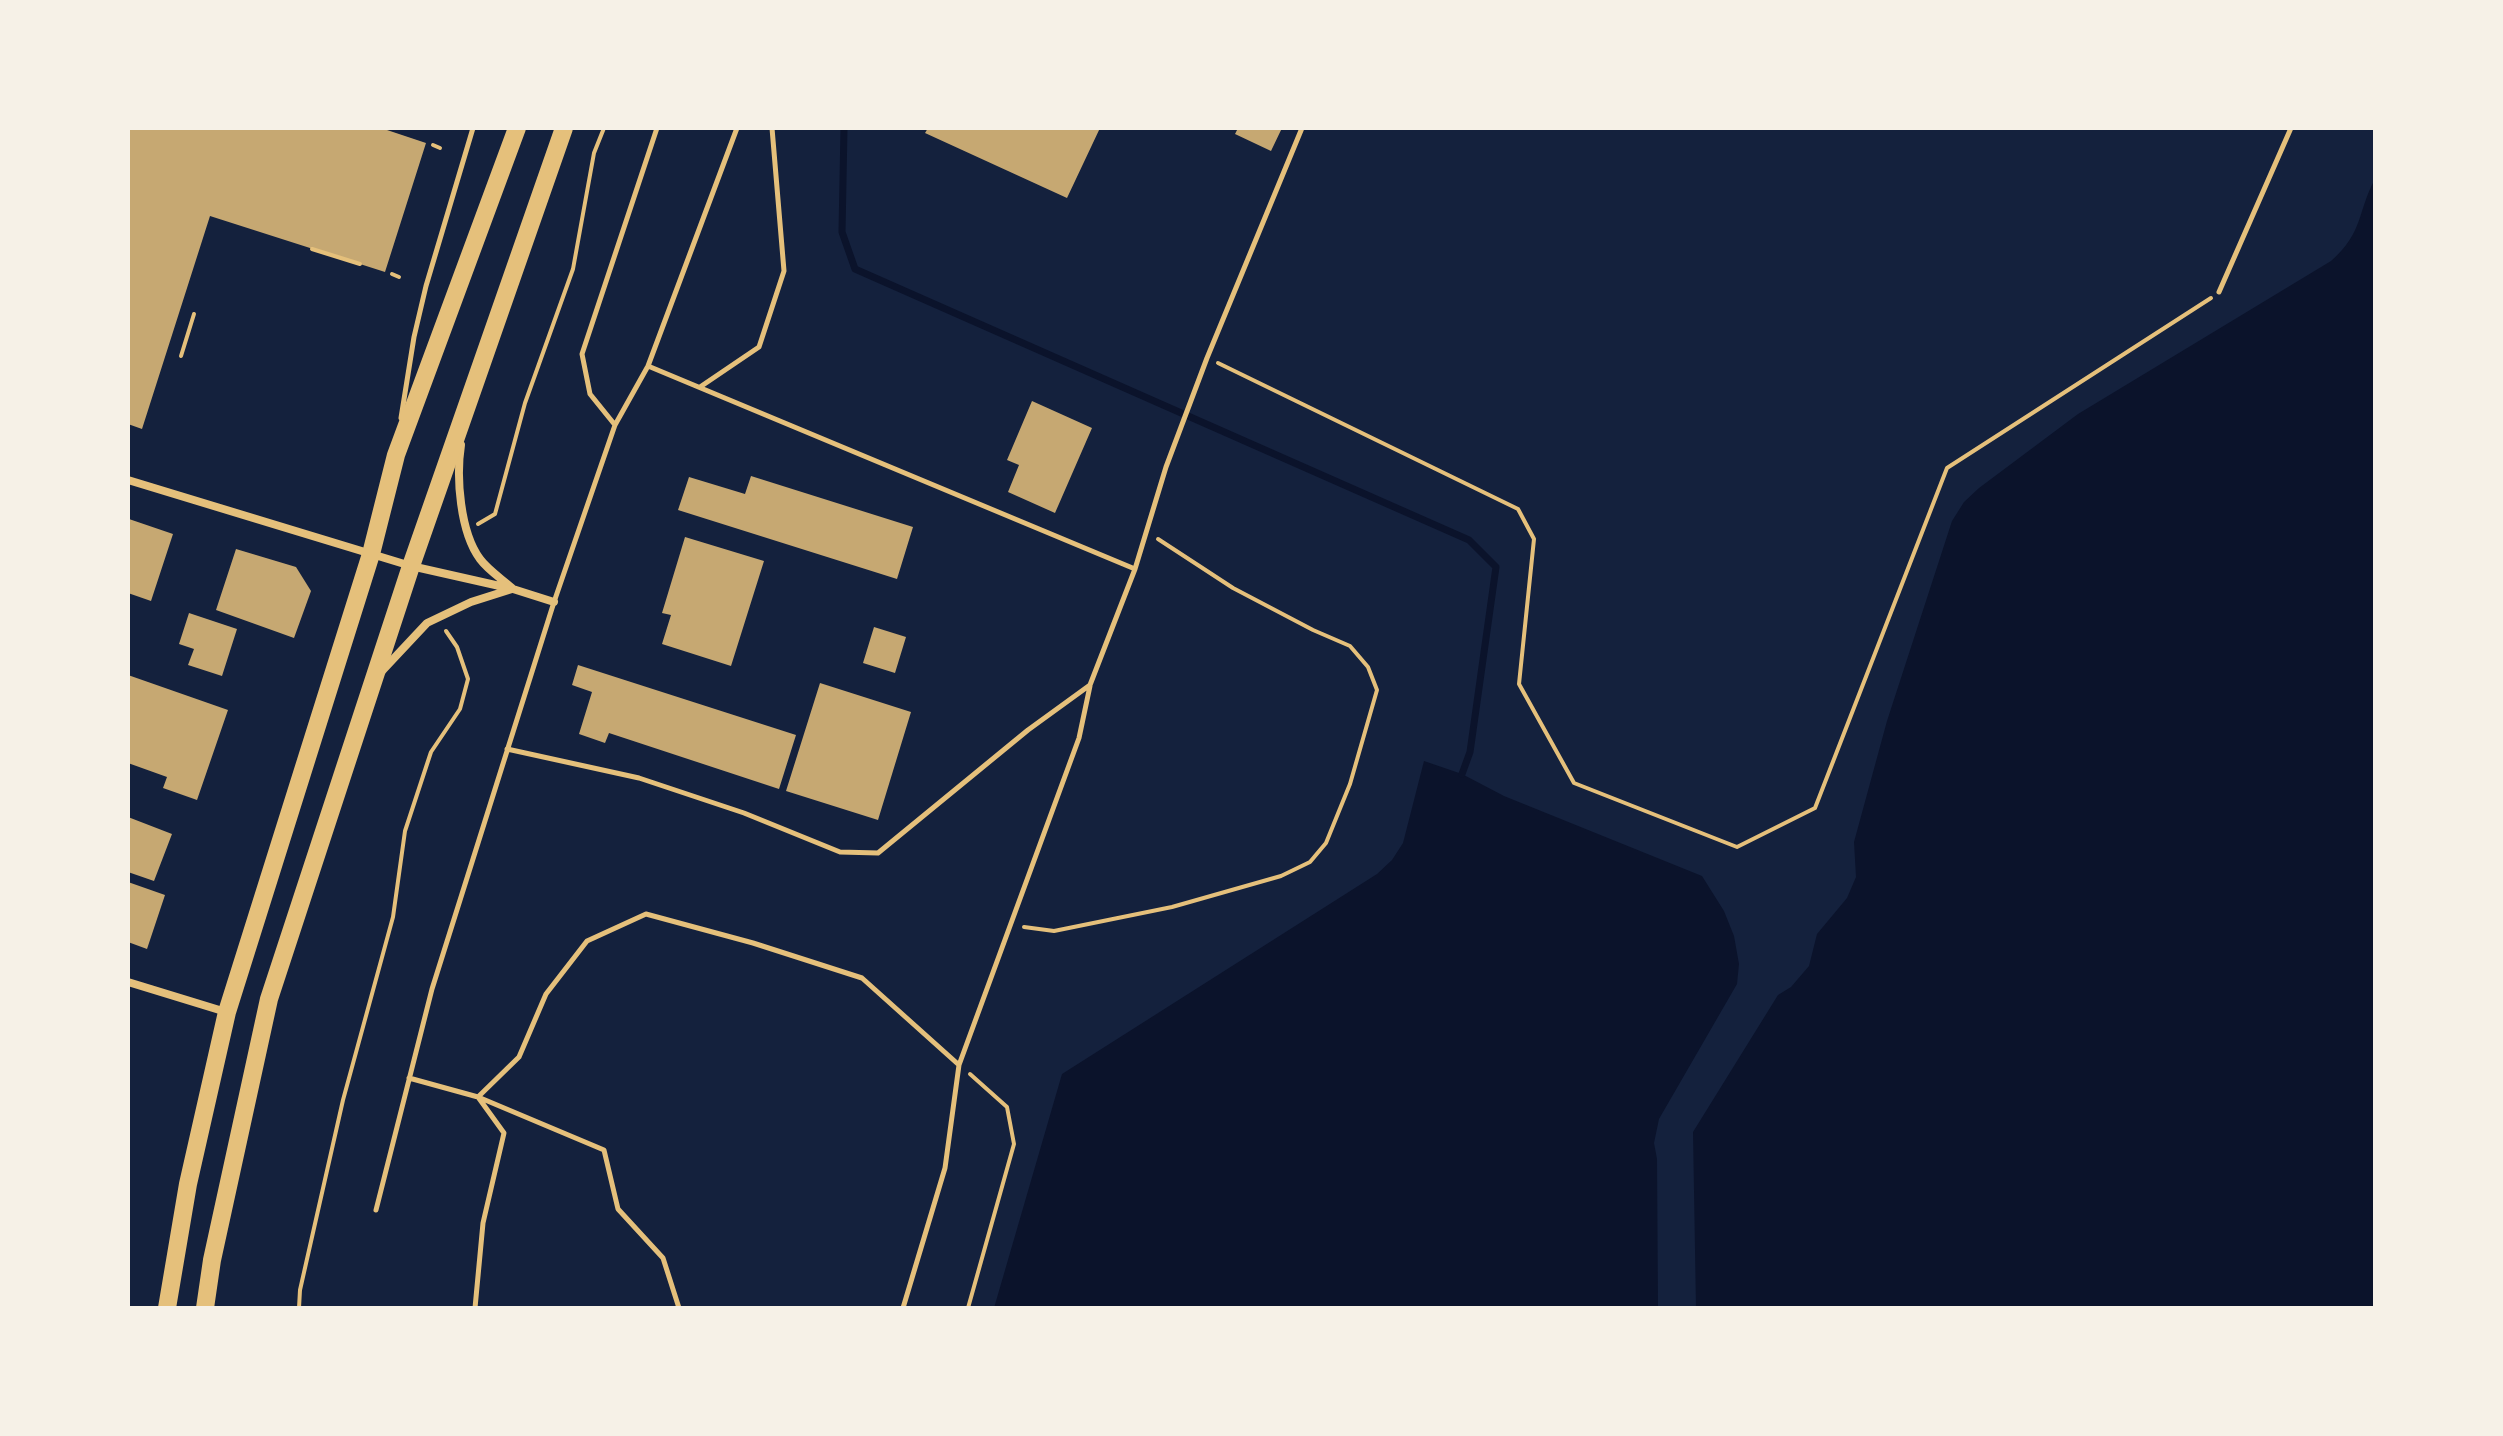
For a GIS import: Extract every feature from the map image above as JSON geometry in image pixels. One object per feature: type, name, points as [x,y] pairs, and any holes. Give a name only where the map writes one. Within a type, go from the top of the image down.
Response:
[{"type":"highway","points":[[167,1308],[191,1170],[227,1012],[371,554],[396,455],[517,128]]},
{"type":"highway","points":[[205,1308],[212,1260],[269,999],[411,566],[564,128]]},
{"type":"street","points":[[467,406],[458,464],[465,531],[480,560],[513,589]]},
{"type":"street","points":[[128,480],[411,566],[513,589],[554,602]]},
{"type":"street","points":[[373,681],[414,635],[436,618],[471,602],[513,589]]},
{"type":"street","points":[[128,982],[227,1012]]},
{"type":"lane","points":[[396,455],[423,299],[473,128]]},
{"type":"lane","points":[[615,425],[590,394],[582,354],[657,128]]},
{"type":"lane","points":[[376,1210],[432,989],[554,602],[615,425],[648,366],[737,128]]},
{"type":"lane","points":[[699,387],[759,347],[784,271],[772,128]]},
{"type":"lane","points":[[903,1308],[945,1168],[959,1065],[1079,738],[1090,685],[1135,569],[1166,467],[1207,358],[1302,128]]},
{"type":"lane","points":[[2219,292],[2291,128]]},
{"type":"lane","points":[[648,366],[1135,569]]},
{"type":"lane","points":[[507,749],[639,778],[744,813],[840,852],[878,853],[1028,730],[1090,685]]},
{"type":"lane","points":[[478,1097],[519,1057],[546,994],[587,941],[646,914],[753,943],[862,978],[959,1065]]},
{"type":"lane","points":[[409,1078],[478,1097],[604,1150],[618,1209],[663,1258],[679,1308]]},
{"type":"lane","points":[[475,1308],[483,1223],[504,1133],[478,1097]]},
{"type":"path","points":[[465,531],[495,514],[525,403],[573,269],[594,153],[604,128]]},
{"type":"path","points":[[433,145],[440,148]]},
{"type":"path","points":[[312,249],[360,264]]},
{"type":"path","points":[[392,274],[399,277]]},
{"type":"path","points":[[1207,358],[1518,509],[1534,539],[1519,684],[1574,783],[1737,847],[1815,808],[1947,468],[2219,292]]},
{"type":"path","points":[[181,356],[194,314]]},
{"type":"path","points":[[1010,925],[1054,931],[1172,907],[1281,876],[1310,862],[1326,843],[1350,784],[1377,690],[1368,667],[1350,646],[1233,588],[1146,532]]},
{"type":"path","points":[[299,1308],[300,1290],[343,1100],[393,917],[405,831],[431,752],[460,709],[468,679],[457,647],[436,618]]},
{"type":"path","points":[[959,1065],[1007,1107],[1014,1144],[968,1308]]},
{"type":"water","points":[[2375,179],[2375,1308],[1696,1308],[1693,1132],[1778,995],[1791,987],[1809,966],[1817,934],[1847,898],[1856,877],[1854,842],[1887,721],[1952,521],[1964,502],[1979,488],[2078,414],[2331,261],[2355,231]]},
{"type":"water","points":[[1424,761],[1462,774],[1504,796],[1702,876],[1724,911],[1734,936],[1739,964],[1737,984],[1659,1119],[1654,1143],[1657,1159],[1658,1308],[994,1308],[1062,1074],[1377,874],[1392,860],[1403,843]]},
{"type":"building","points":[[129,128],[381,128],[426,143],[385,272],[210,216],[142,429],[128,424]]},
{"type":"building","points":[[928,128],[1100,128],[1067,198],[925,133]]},
{"type":"building","points":[[1238,128],[1282,128],[1271,151],[1235,134]]},
{"type":"building","points":[[1032,401],[1092,428],[1055,513],[1008,492],[1019,465],[1007,460]]},
{"type":"building","points":[[751,476],[913,527],[897,579],[678,510],[689,477],[745,494]]},
{"type":"building","points":[[129,519],[173,534],[151,601],[128,593]]},
{"type":"building","points":[[685,537],[764,561],[731,666],[662,644],[671,615],[662,613]]},
{"type":"building","points":[[236,549],[296,567],[311,591],[294,638],[216,610]]},
{"type":"building","points":[[189,613],[237,629],[222,676],[188,665],[194,649],[179,644]]},
{"type":"building","points":[[874,627],[906,637],[895,673],[863,663]]},
{"type":"building","points":[[578,665],[796,735],[779,789],[609,733],[605,743],[579,734],[592,692],[572,685]]},
{"type":"building","points":[[128,675],[228,710],[197,800],[163,788],[167,777],[128,763]]},
{"type":"building","points":[[820,683],[911,712],[878,820],[786,791]]},
{"type":"building","points":[[128,817],[172,834],[154,881],[128,872]]},
{"type":"building","points":[[128,882],[165,895],[147,949],[128,942]]},
{"type":"waterway","points":[[844,128],[842,232],[855,269],[1469,540],[1496,567],[1470,752],[1462,774]]}]
